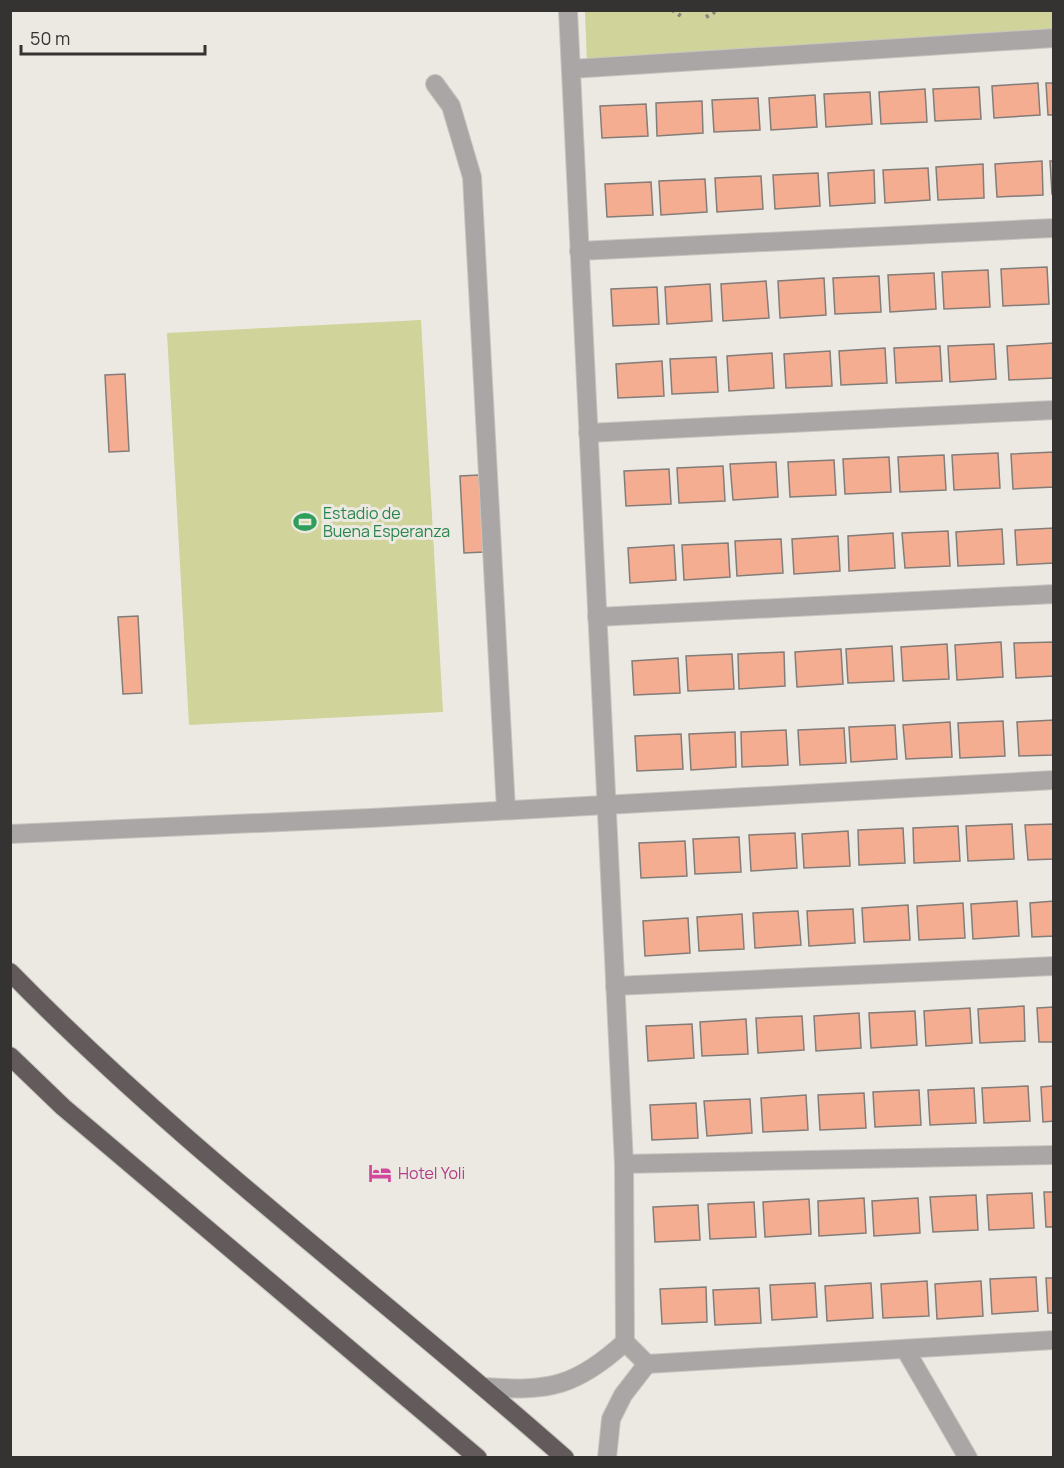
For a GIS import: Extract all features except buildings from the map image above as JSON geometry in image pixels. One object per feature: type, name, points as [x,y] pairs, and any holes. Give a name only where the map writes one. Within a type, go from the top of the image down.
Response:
[{"type":"highway","points":[[10,972],[193,1144],[486,1387],[565,1458]]},
{"type":"highway","points":[[10,1056],[63,1107],[478,1458]]},
{"type":"street","points":[[568,10],[624,1164],[625,1342],[647,1364],[1053,1340]]},
{"type":"street","points":[[571,69],[1053,38]]},
{"type":"street","points":[[435,84],[451,106],[472,177],[506,810]]},
{"type":"street","points":[[579,250],[1053,228]]},
{"type":"street","points":[[588,433],[1053,410]]},
{"type":"street","points":[[597,617],[1053,594]]},
{"type":"street","points":[[10,834],[1053,780]]},
{"type":"street","points":[[615,986],[1053,966]]},
{"type":"street","points":[[624,1164],[1053,1155]]},
{"type":"street","points":[[486,1387],[529,1391],[560,1385],[609,1357],[625,1342]]},
{"type":"street","points":[[905,1348],[968,1458]]},
{"type":"street","points":[[607,1458],[611,1419],[623,1395],[647,1364]]},
{"type":"path","points":[[672,10],[684,18]]},
{"type":"path","points":[[706,17],[718,10]]},
{"type":"green space","points":[[585,11],[1053,11],[1053,37],[587,63]]},
{"type":"green space","name":"Estadio de Buena Esperanza","points":[[421,320],[443,712],[189,725],[167,333]]},
{"type":"place","name":"Estadio de Buena Esperanza","points":[[305,522]]},
{"type":"place","name":"Hotel Yoli","points":[[380,1173]]}]
